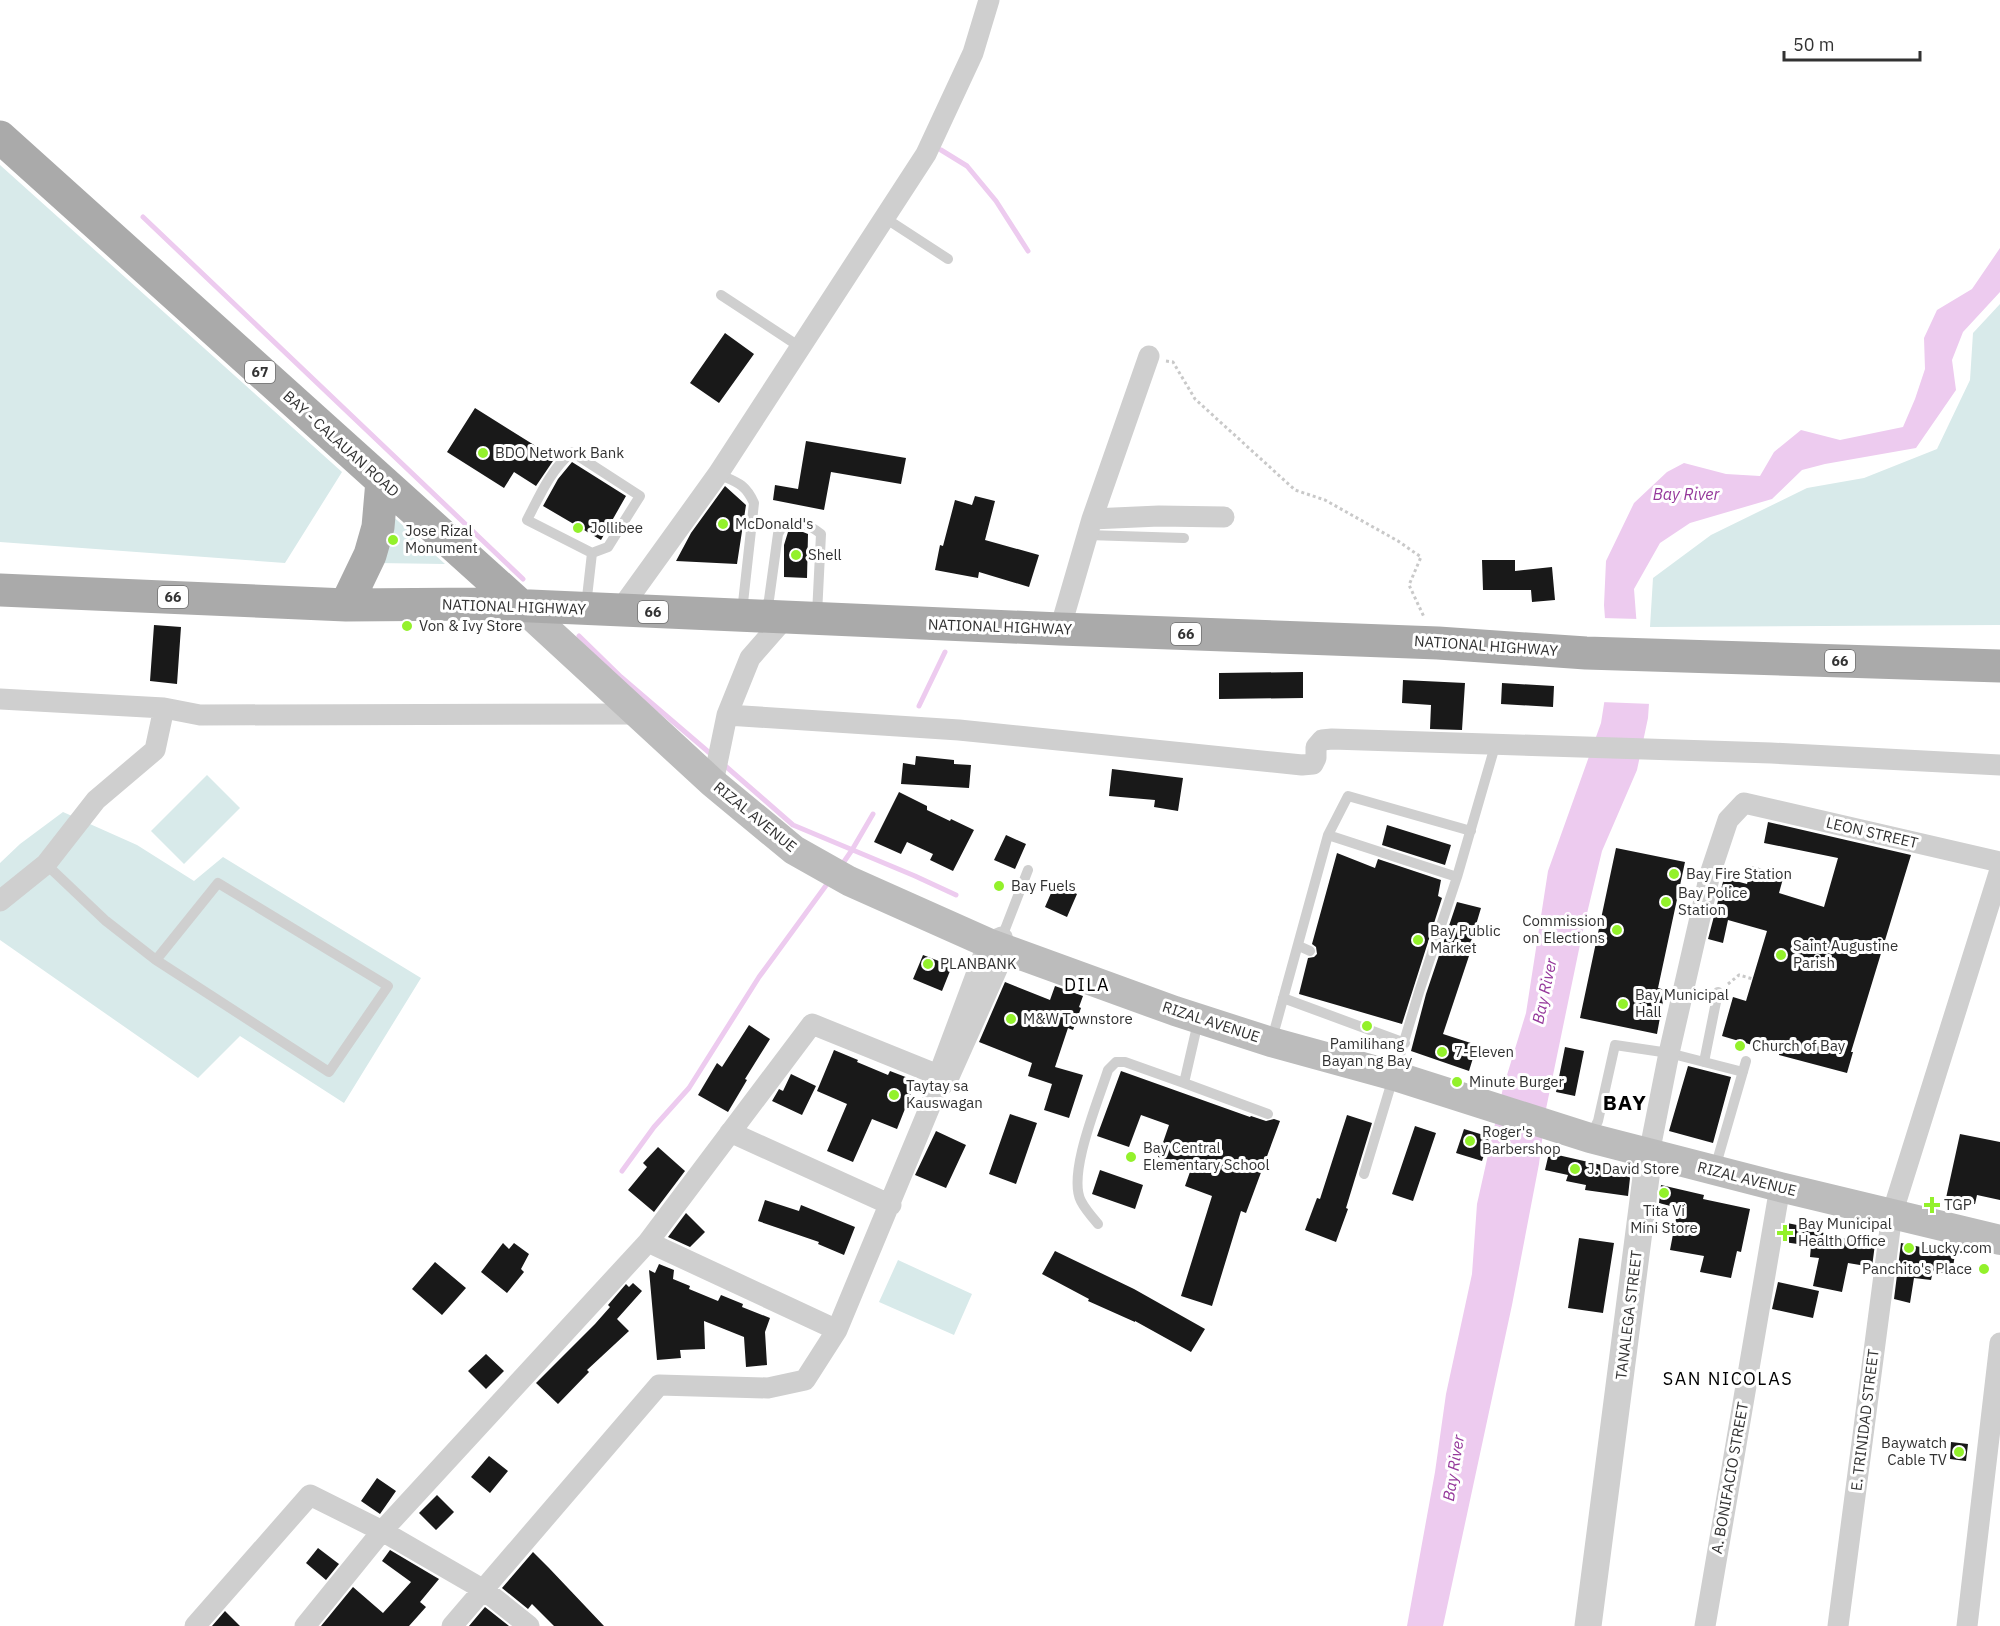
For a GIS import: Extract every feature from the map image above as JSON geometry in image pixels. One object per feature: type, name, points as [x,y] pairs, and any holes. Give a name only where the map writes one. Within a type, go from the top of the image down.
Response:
[{"type":"main road","name":"BAY - CALAUAN ROAD","points":[[0,138],[521,606]]},
{"type":"main road","points":[[346,604],[370,555],[378,527],[382,481]]},
{"type":"main road","name":"NATIONAL HIGHWAY","points":[[0,590],[346,604],[521,606],[1438,643],[1586,653],[2000,666]]},
{"type":"main road","name":"RIZAL AVENUE","points":[[521,606],[713,783],[795,850],[849,881],[999,943],[1199,1019],[1271,1042],[1395,1076],[1560,1130],[1714,1171],[2000,1240]]},
{"type":"street","points":[[620,610],[718,474],[931,144],[974,53],[989,0]]},
{"type":"street","points":[[1060,629],[1090,527],[1149,356]]},
{"type":"street","points":[[1090,527],[1159,516],[1224,517]]},
{"type":"street","points":[[713,783],[727,715],[750,658],[777,617]]},
{"type":"street","points":[[0,699],[164,708],[200,715],[639,714]]},
{"type":"street","points":[[0,901],[46,864],[96,800],[154,750],[164,708]]},
{"type":"street","points":[[727,715],[959,730],[1302,765],[1313,764],[1316,758],[1316,747],[1322,741],[1332,740],[1772,753],[2000,765]]},
{"type":"street","name":"LEON STREET","points":[[1744,803],[2000,862]]},
{"type":"street","name":"TANALEGA STREET","points":[[1588,1626],[1649,1154],[1669,1053],[1710,874],[1728,820],[1744,803]]},
{"type":"street","name":"E. TRINIDAD STREET","points":[[1838,1626],[1892,1214],[2000,870]]},
{"type":"street","points":[[452,1626],[659,1385],[768,1388],[805,1380],[837,1330],[999,943]]},
{"type":"street","points":[[305,1626],[382,1531],[648,1242],[812,1024],[941,1082]]},
{"type":"street","points":[[730,1132],[891,1205]]},
{"type":"street","name":"A. BONIFACIO STREET","points":[[1705,1626],[1779,1187]]},
{"type":"street","points":[[648,1242],[837,1330]]},
{"type":"street","points":[[1967,1626],[2000,1343]]},
{"type":"street","points":[[195,1626],[310,1495],[382,1531],[484,1590],[529,1626]]},
{"type":"lane","points":[[885,218],[948,259]]},
{"type":"lane","points":[[721,295],[800,347]]},
{"type":"lane","points":[[572,452],[639,496],[608,547],[592,553],[527,520],[548,481],[572,452]]},
{"type":"lane","points":[[718,474],[742,484],[750,493],[777,617]]},
{"type":"lane","points":[[794,522],[812,527],[821,534],[777,617],[778,534],[783,525],[794,522]]},
{"type":"lane","points":[[1090,527],[1184,538]]},
{"type":"lane","points":[[586,609],[592,553]]},
{"type":"lane","points":[[1364,1174],[1405,1043],[1415,991],[1458,877],[1495,746]]},
{"type":"lane","points":[[1271,1042],[1328,835],[1348,796],[1471,831]]},
{"type":"lane","points":[[1328,835],[1458,877]]},
{"type":"lane","points":[[46,864],[106,921],[156,960],[329,1072],[388,986],[218,883],[156,960]]},
{"type":"lane","points":[[999,943],[1028,870]]},
{"type":"lane","points":[[1299,946],[1310,951]]},
{"type":"lane","points":[[1704,1062],[1718,992]]},
{"type":"lane","points":[[1283,998],[1405,1043]]},
{"type":"lane","points":[[1184,1083],[1199,1019]]},
{"type":"lane","points":[[1590,1138],[1598,1120],[1615,1045],[1669,1053],[1704,1062],[1745,1067],[1714,1171]]},
{"type":"lane","points":[[1098,1224],[1080,1200],[1077,1182],[1079,1161],[1108,1070],[1116,1062],[1125,1062],[1268,1114]]},
{"type":"path","points":[[1149,356],[1173,362],[1195,399],[1295,490],[1325,500],[1421,557],[1408,585],[1438,643]]},
{"type":"path","points":[[1718,992],[1739,975],[1753,979]]},
{"type":"shaded area","points":[[0,165],[342,472],[285,563],[0,542]]},
{"type":"shaded area","points":[[2000,304],[2000,625],[1650,627],[1653,578],[1711,535],[1807,488],[1864,478],[1937,449],[1970,380],[1973,333]]},
{"type":"shaded area","points":[[386,510],[445,564],[377,563]]},
{"type":"shaded area","points":[[207,775],[240,808],[184,864],[151,831]]},
{"type":"shaded area","points":[[63,812],[137,845],[194,881],[223,857],[421,978],[344,1103],[240,1036],[198,1078],[0,940],[0,863],[20,844]]},
{"type":"shaded area","points":[[898,1260],[972,1294],[954,1335],[879,1302]]},
{"type":"water","name":"Bay River","points":[[2000,248],[2000,292],[1963,332],[1952,360],[1956,390],[1916,448],[1802,470],[1772,499],[1690,523],[1660,543],[1634,589],[1637,628],[1651,674],[1648,718],[1637,770],[1602,851],[1583,930],[1546,1109],[1539,1164],[1512,1305],[1443,1626],[1407,1626],[1435,1472],[1446,1394],[1472,1274],[1477,1204],[1503,1088],[1526,1013],[1548,871],[1601,723],[1609,672],[1604,605],[1606,561],[1634,503],[1667,472],[1684,463],[1726,474],[1760,476],[1774,452],[1801,430],[1840,440],[1903,427],[1925,369],[1924,338],[1937,310],[1972,289]]},
{"type":"pier","points":[[1602,618],[1639,619],[1654,674],[1652,704],[1601,702],[1606,672]]},
{"type":"building","points":[[725,333],[754,354],[719,403],[690,383]]},
{"type":"building","points":[[475,408],[555,458],[536,486],[514,472],[504,488],[447,452]]},
{"type":"building","points":[[806,441],[906,458],[901,484],[831,472],[824,510],[773,500],[775,485],[798,489]]},
{"type":"building","points":[[572,462],[626,496],[601,540],[543,506],[558,479]]},
{"type":"building","points":[[725,486],[746,505],[737,564],[676,561],[691,533]]},
{"type":"building","points":[[975,496],[995,501],[985,540],[1039,555],[1029,587],[979,572],[978,578],[935,570],[940,545],[943,546],[955,500],[972,505]]},
{"type":"building","name":"Shell","points":[[788,532],[808,534],[807,578],[784,577],[784,545]]},
{"type":"building","points":[[1482,560],[1515,560],[1515,571],[1552,567],[1555,600],[1532,602],[1531,590],[1483,590]]},
{"type":"building","points":[[154,625],[181,627],[177,684],[150,681]]},
{"type":"building","points":[[1303,672],[1303,698],[1219,699],[1219,673]]},
{"type":"building","points":[[1403,680],[1465,683],[1462,730],[1430,729],[1431,705],[1402,703]]},
{"type":"building","points":[[1502,683],[1554,686],[1553,707],[1501,704]]},
{"type":"building","points":[[916,756],[954,760],[954,764],[971,765],[969,788],[901,784],[903,763],[915,765]]},
{"type":"building","points":[[1112,769],[1183,778],[1178,811],[1154,807],[1155,800],[1109,796]]},
{"type":"building","points":[[899,792],[927,806],[927,810],[974,830],[953,871],[930,860],[933,854],[907,842],[901,854],[874,842]]},
{"type":"building","points":[[1768,822],[1911,855],[1851,1052],[1853,1052],[1847,1073],[1779,1055],[1779,1053],[1722,1036],[1733,997],[1746,1001],[1767,931],[1728,920],[1723,943],[1708,939],[1724,878],[1747,884],[1752,866],[1784,875],[1779,893],[1824,907],[1838,858],[1764,843]]},
{"type":"building","points":[[1387,825],[1451,845],[1445,865],[1382,845]]},
{"type":"building","points":[[1006,835],[1026,844],[1015,869],[994,860]]},
{"type":"building","points":[[1616,848],[1685,862],[1658,988],[1665,990],[1657,1034],[1580,1018]]},
{"type":"building","points":[[1337,853],[1375,868],[1378,859],[1441,880],[1438,896],[1442,898],[1402,1024],[1299,994],[1308,958],[1317,954],[1316,947],[1312,944]]},
{"type":"building","points":[[1055,884],[1077,894],[1067,917],[1045,907]]},
{"type":"building","points":[[1457,902],[1481,908],[1467,955],[1469,956],[1443,1034],[1477,1045],[1469,1071],[1411,1051],[1426,994]]},
{"type":"building","points":[[923,955],[952,966],[942,991],[913,979]]},
{"type":"building","points":[[1005,982],[1050,1000],[1055,986],[1083,996],[1073,1030],[1068,1028],[1055,1067],[1083,1075],[1069,1118],[1044,1110],[1052,1084],[1028,1076],[1032,1063],[979,1042]]},
{"type":"building","points":[[749,1025],[770,1039],[728,1112],[698,1095],[717,1063],[722,1067]]},
{"type":"building","points":[[1565,1047],[1584,1051],[1575,1096],[1556,1092]]},
{"type":"building","points":[[834,1050],[888,1075],[890,1071],[916,1081],[897,1129],[872,1119],[853,1162],[827,1151],[847,1104],[817,1091]]},
{"type":"building","points":[[1688,1066],[1731,1077],[1713,1143],[1669,1131]]},
{"type":"building","points":[[1121,1071],[1250,1117],[1266,1121],[1274,1119],[1280,1121],[1246,1213],[1241,1211],[1212,1306],[1181,1296],[1212,1196],[1185,1186],[1191,1169],[1158,1157],[1169,1125],[1141,1115],[1129,1147],[1097,1136]]},
{"type":"building","points":[[791,1074],[816,1086],[802,1115],[772,1101],[779,1089],[783,1091]]},
{"type":"building","points":[[1010,1114],[1037,1123],[1016,1184],[989,1174]]},
{"type":"building","points":[[1347,1115],[1372,1123],[1346,1208],[1348,1209],[1336,1242],[1305,1230],[1317,1198],[1320,1199]]},
{"type":"building","points":[[1415,1126],[1436,1133],[1413,1201],[1392,1194]]},
{"type":"building","points":[[1464,1129],[1490,1137],[1482,1161],[1456,1153]]},
{"type":"building","points":[[936,1131],[966,1145],[946,1188],[915,1175]]},
{"type":"building","points":[[1960,1134],[2000,1142],[2000,1200],[1977,1195],[1975,1204],[1946,1198]]},
{"type":"building","points":[[658,1147],[685,1171],[654,1212],[628,1190],[647,1167],[643,1163]]},
{"type":"building","points":[[1549,1153],[1606,1166],[1605,1170],[1628,1175],[1630,1178],[1628,1196],[1585,1190],[1586,1185],[1566,1181],[1568,1175],[1545,1170]]},
{"type":"building","points":[[1100,1170],[1143,1185],[1135,1209],[1092,1194]]},
{"type":"building","points":[[1661,1185],[1704,1195],[1703,1199],[1750,1209],[1741,1252],[1737,1251],[1731,1278],[1700,1272],[1704,1256],[1670,1250],[1678,1208],[1659,1203]]},
{"type":"building","points":[[765,1200],[799,1211],[801,1205],[855,1227],[844,1255],[818,1244],[819,1242],[758,1221]]},
{"type":"building","points":[[686,1213],[705,1232],[690,1247],[668,1237]]},
{"type":"building","points":[[1787,1223],[1797,1225],[1797,1229],[1875,1244],[1872,1267],[1848,1263],[1842,1292],[1813,1286],[1819,1258],[1810,1257],[1811,1246],[1784,1242]]},
{"type":"building","points":[[1579,1238],[1614,1243],[1603,1313],[1568,1308]]},
{"type":"building","points":[[503,1243],[509,1249],[514,1243],[529,1254],[521,1269],[524,1272],[507,1293],[481,1272]]},
{"type":"building","points":[[1901,1243],[1955,1254],[1952,1274],[1933,1271],[1931,1280],[1914,1278],[1910,1303],[1894,1299]]},
{"type":"building","points":[[1055,1251],[1134,1289],[1205,1329],[1191,1352],[1135,1321],[1088,1301],[1089,1299],[1042,1274]]},
{"type":"building","points":[[435,1262],[466,1288],[442,1315],[412,1289]]},
{"type":"building","points":[[659,1264],[674,1270],[673,1279],[690,1286],[689,1289],[718,1301],[721,1295],[743,1304],[742,1307],[770,1318],[765,1332],[767,1365],[746,1367],[744,1337],[704,1321],[705,1349],[680,1350],[681,1358],[657,1360],[649,1270],[655,1273]]},
{"type":"building","points":[[1778,1282],[1819,1291],[1813,1318],[1772,1309]]},
{"type":"building","points":[[633,1283],[642,1291],[617,1319],[629,1331],[587,1370],[589,1372],[558,1404],[536,1383],[595,1324],[626,1284],[629,1287]]},
{"type":"building","points":[[486,1354],[504,1371],[486,1389],[468,1371]]},
{"type":"building","name":"Baywatch Cable TV","points":[[1951,1442],[1968,1444],[1966,1461],[1950,1459]]},
{"type":"building","points":[[489,1456],[508,1471],[490,1493],[471,1477]]},
{"type":"building","points":[[377,1478],[396,1491],[380,1514],[361,1501]]},
{"type":"building","points":[[437,1495],[454,1512],[436,1530],[419,1513]]},
{"type":"building","points":[[318,1548],[339,1564],[326,1580],[306,1563]]},
{"type":"building","points":[[390,1550],[439,1579],[420,1602],[426,1607],[409,1626],[321,1626],[353,1587],[383,1613],[411,1582],[382,1561]]},
{"type":"building","points":[[533,1552],[604,1626],[554,1626],[532,1604],[528,1609],[502,1588]]},
{"type":"building","points":[[485,1607],[509,1626],[469,1626]]},
{"type":"building","points":[[225,1611],[240,1626],[212,1626]]},
{"type":"waterway","points":[[941,150],[967,166],[996,201],[1028,251]]},
{"type":"waterway","points":[[143,217],[523,579]]},
{"type":"waterway","points":[[579,636],[621,677],[712,755]]},
{"type":"waterway","points":[[919,706],[945,652]]},
{"type":"waterway","points":[[722,763],[793,825],[956,895]]},
{"type":"waterway","points":[[841,866],[873,814]]},
{"type":"waterway","points":[[622,1171],[654,1127],[689,1088],[759,977],[830,880]]},
{"type":"place","name":"BDO Network Bank","points":[[483,453]]},
{"type":"place","name":"McDonald's","points":[[723,524]]},
{"type":"place","name":"Jollibee","points":[[578,528]]},
{"type":"place","name":"Jose Rizal Monument","points":[[393,540]]},
{"type":"place","name":"Shell","points":[[796,555]]},
{"type":"place","name":"Von & Ivy Store","points":[[407,626]]},
{"type":"place","name":"Bay Fire Station","points":[[1674,874]]},
{"type":"place","name":"Bay Fuels","points":[[999,886]]},
{"type":"place","name":"Bay Police Station","points":[[1666,902]]},
{"type":"place","name":"Commission on Elections","points":[[1617,930]]},
{"type":"place","name":"Bay Public Market","points":[[1418,940]]},
{"type":"place","name":"Saint Augustine Parish","points":[[1781,955]]},
{"type":"place","name":"PLANBANK","points":[[928,964]]},
{"type":"place","name":"Bay Municipal Hall","points":[[1623,1004]]},
{"type":"place","name":"M&W Townstore","points":[[1011,1019]]},
{"type":"place","name":"Pamilihang Bayan ng Bay","points":[[1367,1026]]},
{"type":"place","name":"Church of Bay","points":[[1740,1046]]},
{"type":"place","name":"7-Eleven","points":[[1442,1052]]},
{"type":"place","name":"Minute Burger","points":[[1457,1082]]},
{"type":"place","name":"Taytay sa Kauswagan","points":[[894,1095]]},
{"type":"place","name":"Roger's Barbershop","points":[[1470,1141]]},
{"type":"place","name":"Bay Central Elementary School","points":[[1131,1157]]},
{"type":"place","name":"J. David Store","points":[[1575,1169]]},
{"type":"place","name":"Tita Vi Mini Store","points":[[1664,1193]]},
{"type":"place","name":"TGP","points":[[1932,1205]]},
{"type":"place","name":"Bay Municipal Health Office","points":[[1785,1233]]},
{"type":"place","name":"Lucky.com","points":[[1909,1248]]},
{"type":"place","name":"Panchito's Place","points":[[1984,1269]]},
{"type":"place","name":"Baywatch Cable TV","points":[[1959,1452]]},
{"type":"district","name":"DILA","points":[[1087,985]]},
{"type":"district","name":"BAY","points":[[1625,1103]]},
{"type":"district","name":"SAN NICOLAS","points":[[1728,1379]]}]
